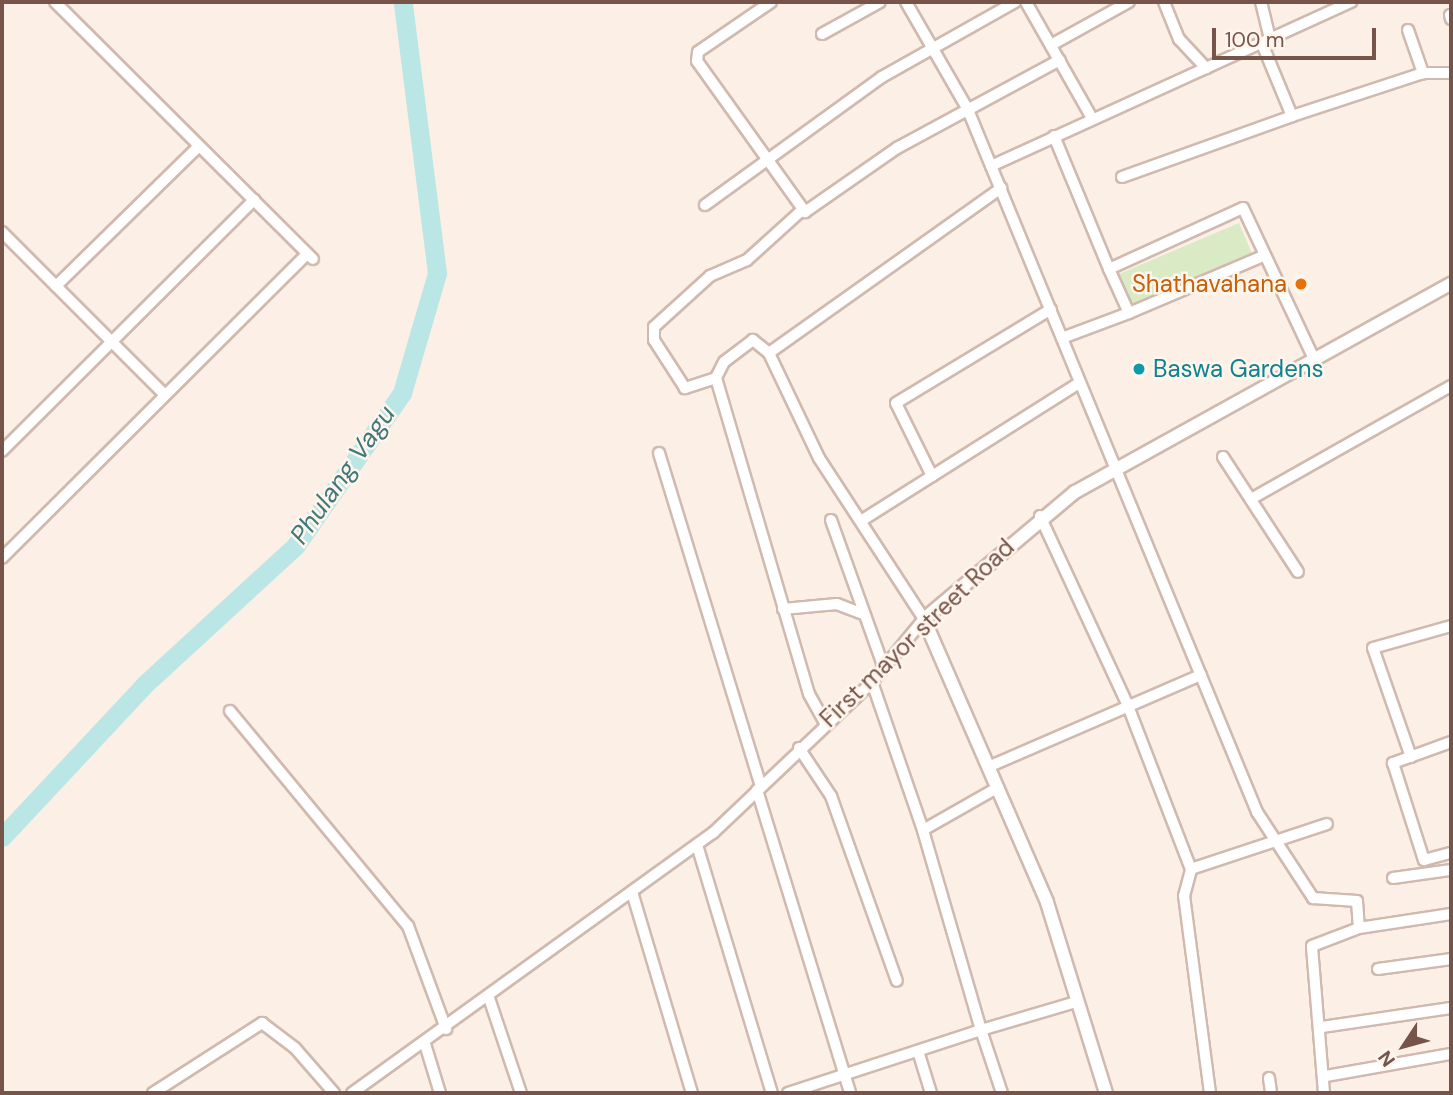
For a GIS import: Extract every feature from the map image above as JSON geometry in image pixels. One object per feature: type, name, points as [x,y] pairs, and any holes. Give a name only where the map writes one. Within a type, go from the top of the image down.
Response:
[{"type":"street","points":[[2,558],[163,393],[310,256],[55,2]]},
{"type":"street","points":[[771,2],[696,57],[765,161],[802,211]]},
{"type":"street","points":[[822,34],[880,2]]},
{"type":"street","points":[[906,2],[968,110],[1051,309],[1112,470],[1202,675],[1257,812],[1282,842],[1313,898],[1357,901],[1359,928]]},
{"type":"street","points":[[705,205],[932,48],[1015,2]]},
{"type":"street","points":[[1026,2],[1092,118]]},
{"type":"street","points":[[1051,45],[1129,2]]},
{"type":"street","points":[[1164,2],[1179,39],[1206,68]]},
{"type":"street","points":[[1261,2],[1267,44],[1292,116]]},
{"type":"street","points":[[991,166],[1092,118],[1267,44],[1345,3]]},
{"type":"street","points":[[1408,30],[1423,73]]},
{"type":"street","points":[[1060,60],[897,148],[802,211],[747,260],[709,276],[654,327],[654,340],[685,388],[716,378],[748,341],[758,341],[769,353],[819,457],[864,519],[924,619],[1047,902],[1106,1093]]},
{"type":"street","points":[[1122,177],[1292,116],[1423,73],[1451,73]]},
{"type":"street","points":[[1054,136],[1129,313]]},
{"type":"street","points":[[56,286],[199,146]]},
{"type":"street","points":[[769,353],[1001,188]]},
{"type":"street","points":[[2,451],[254,200]]},
{"type":"street","points":[[1109,269],[1243,208],[1263,256],[1314,359]]},
{"type":"street","points":[[2,232],[163,393]]},
{"type":"street","points":[[1062,338],[1129,313],[1263,256]]},
{"type":"street","name":"First mayor street Road","points":[[358,1092],[697,845],[872,682],[883,665],[924,619],[1040,516],[1112,470],[1451,285]]},
{"type":"street","points":[[932,476],[896,403],[1051,309]]},
{"type":"street","points":[[716,378],[783,609],[825,723]]},
{"type":"street","points":[[864,519],[1079,383]]},
{"type":"street","points":[[1251,499],[1451,386]]},
{"type":"street","points":[[659,453],[850,1093]]},
{"type":"street","points":[[1223,457],[1298,572]]},
{"type":"street","points":[[1040,516],[1128,706],[1192,869],[1184,895],[1210,1093]]},
{"type":"street","points":[[831,520],[861,613],[883,665]]},
{"type":"street","points":[[783,609],[837,604],[861,613]]},
{"type":"street","points":[[1412,757],[1373,648],[1451,626]]},
{"type":"street","points":[[988,767],[1202,675]]},
{"type":"street","points":[[872,682],[923,831],[1002,1093]]},
{"type":"street","points":[[230,711],[408,926],[446,1029]]},
{"type":"street","points":[[1451,743],[1393,763],[1424,860],[1451,853]]},
{"type":"street","points":[[799,748],[831,796],[897,981]]},
{"type":"street","points":[[923,831],[997,788]]},
{"type":"street","points":[[1192,869],[1282,842],[1327,824]]},
{"type":"street","points":[[697,845],[772,1093]]},
{"type":"street","points":[[1393,878],[1451,870]]},
{"type":"street","points":[[632,892],[692,1093]]},
{"type":"street","points":[[1324,1093],[1326,1076],[1322,1027],[1311,950],[1359,928],[1451,914]]},
{"type":"street","points":[[1378,970],[1451,959]]},
{"type":"street","points":[[489,998],[521,1093]]},
{"type":"street","points":[[788,1093],[1076,1002]]},
{"type":"street","points":[[1322,1027],[1451,1008]]},
{"type":"street","points":[[153,1093],[262,1023],[295,1048],[334,1093]]},
{"type":"street","points":[[425,1044],[440,1093]]},
{"type":"street","points":[[918,1051],[931,1093]]},
{"type":"street","points":[[1326,1076],[1451,1054]]},
{"type":"street","points":[[1269,1078],[1271,1093]]},
{"type":"green space","points":[[1239,223],[1253,256],[1133,307],[1119,274]]},
{"type":"waterway","name":"Phulang Vagu","points":[[2,837],[144,685],[296,545],[402,393],[437,273],[403,2]]},
{"type":"place","name":"Shathavahana","points":[[1301,284]]},
{"type":"place","name":"Baswa Gardens","points":[[1139,369]]}]
